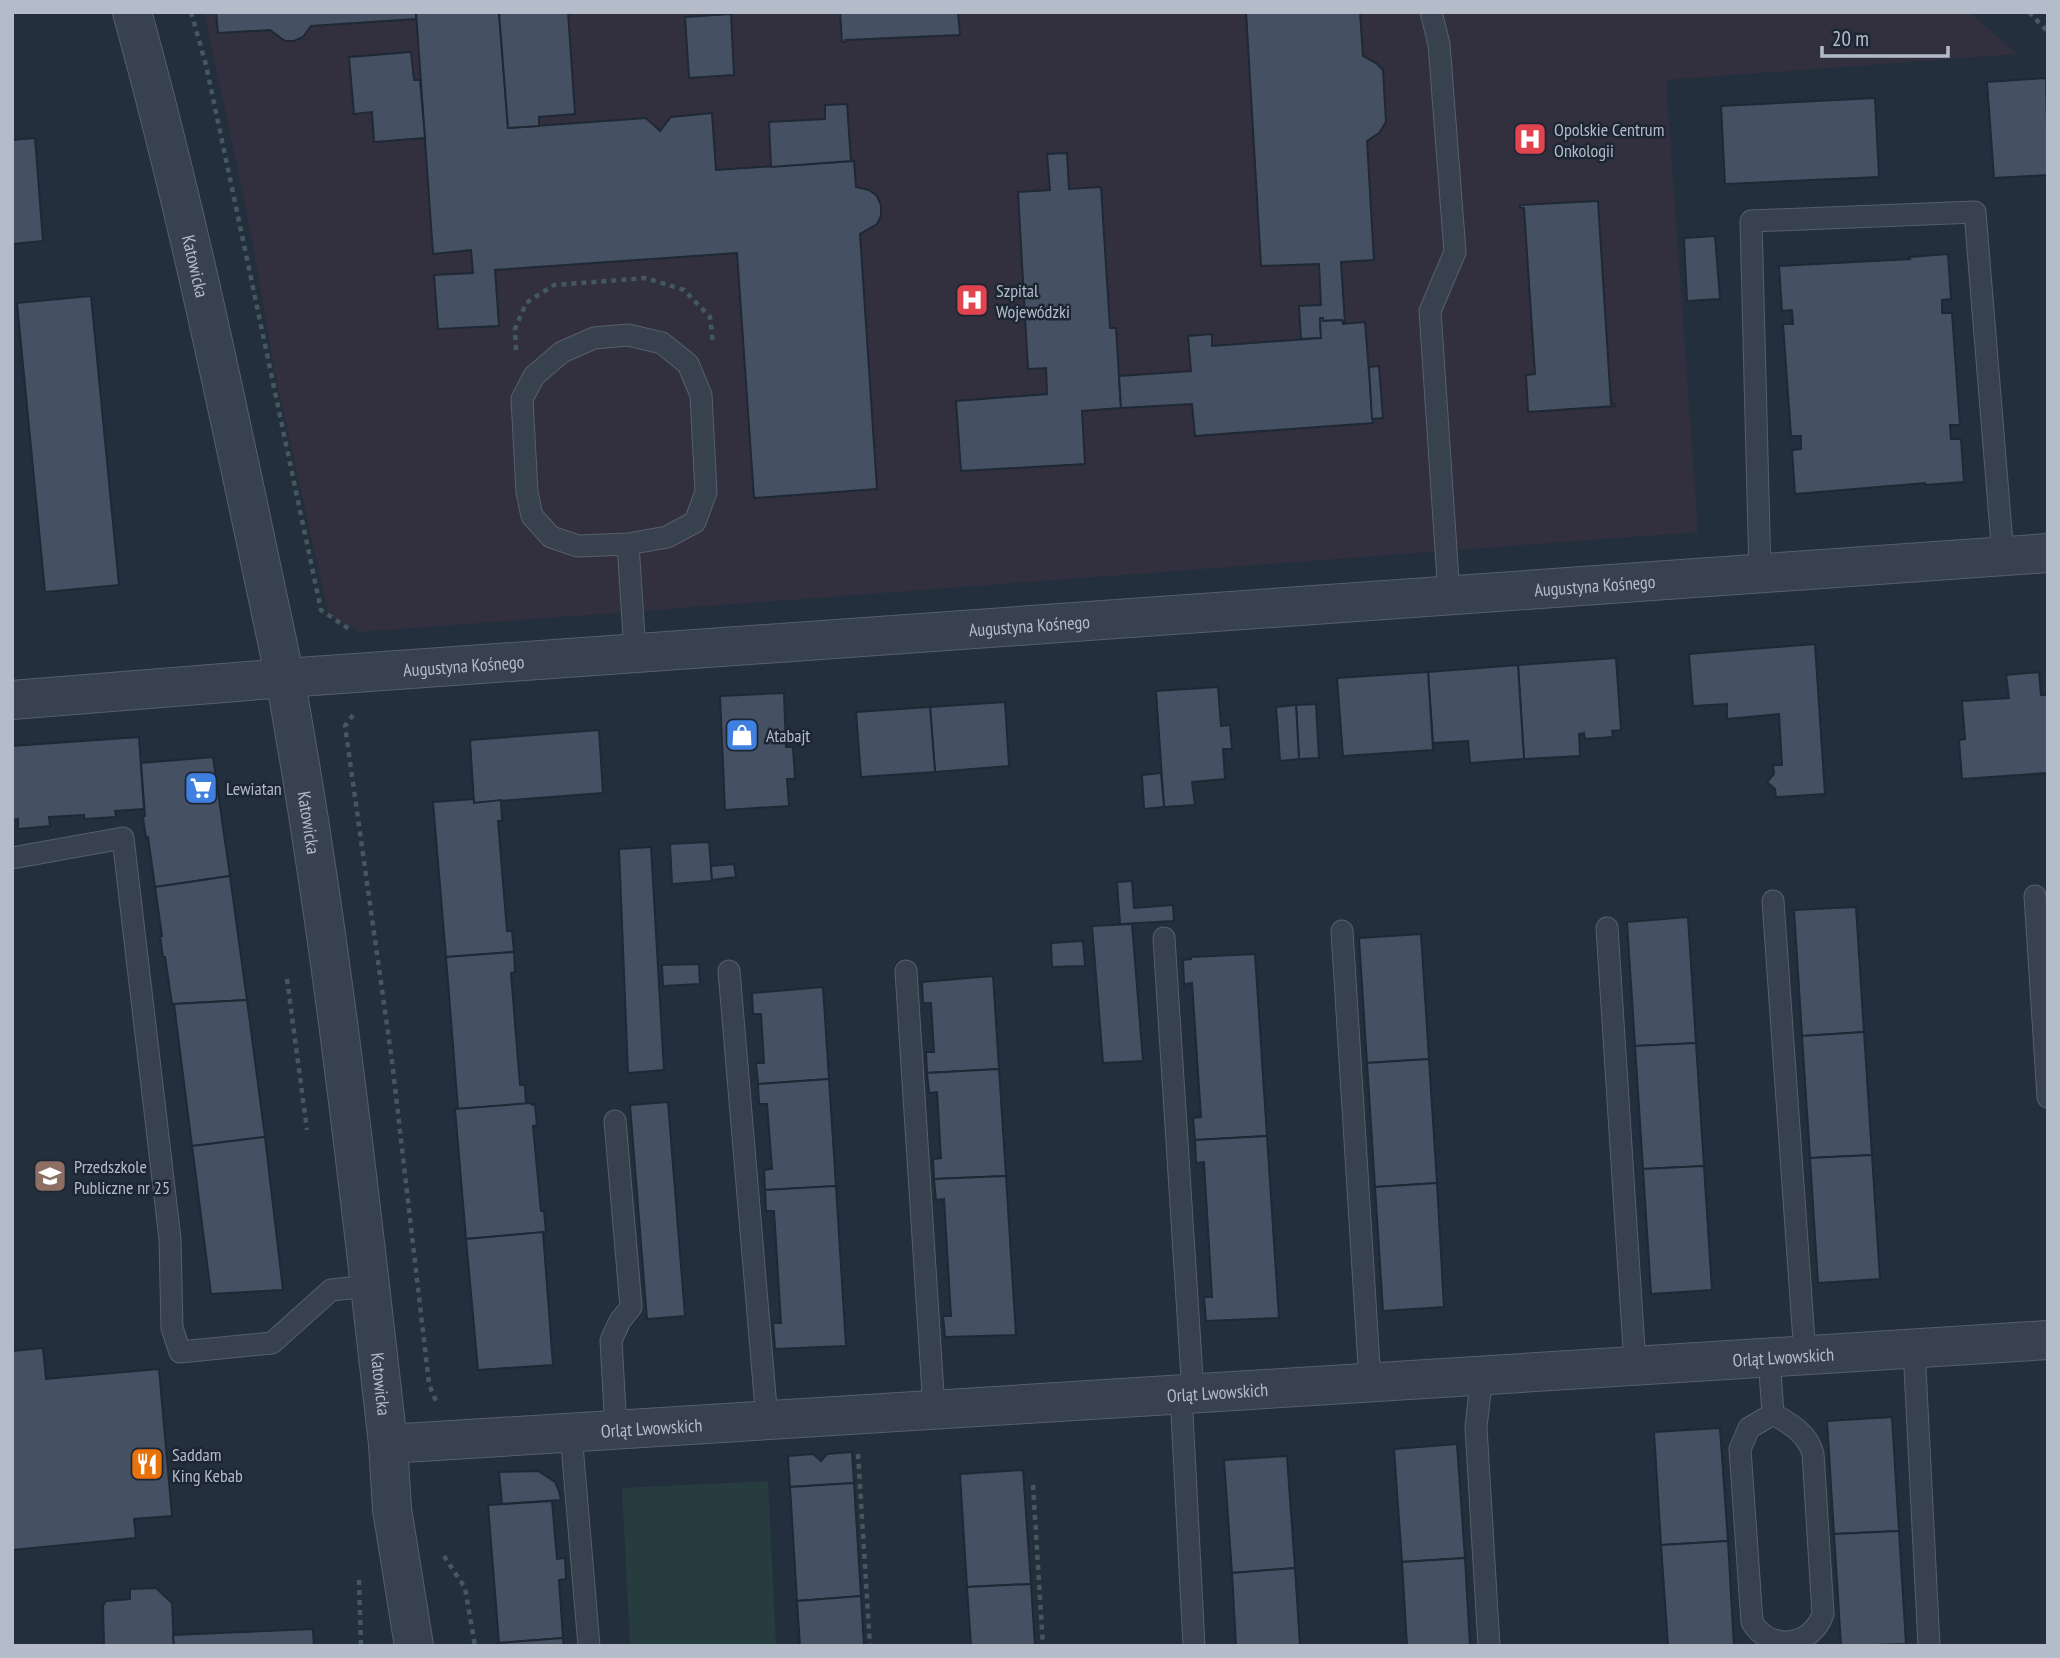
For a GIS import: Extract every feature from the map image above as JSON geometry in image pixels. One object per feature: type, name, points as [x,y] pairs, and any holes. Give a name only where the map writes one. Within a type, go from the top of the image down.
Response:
[{"type":"street","name":"Katowicka","points":[[132,12],[189,231],[285,678],[342,1044],[388,1444],[392,1509],[414,1646]]},
{"type":"street","name":"Augustyna Kośnego","points":[[12,700],[285,678],[2048,553]]},
{"type":"street","name":"Orląt Lwowskich","points":[[388,1444],[2048,1340]]},
{"type":"lane","points":[[1431,12],[1439,44],[1455,252],[1430,311],[1449,595]]},
{"type":"lane","points":[[1760,573],[1751,221],[1975,212],[2003,556]]},
{"type":"lane","points":[[628,335],[662,343],[688,364],[701,395],[706,492],[695,522],[667,537],[628,544],[578,546],[551,537],[532,516],[527,492],[522,399],[534,376],[562,352],[594,338],[628,335]]},
{"type":"lane","points":[[628,544],[635,653]]},
{"type":"lane","points":[[12,858],[124,838],[170,1239],[172,1328],[180,1352],[272,1343],[331,1290],[369,1286]]},
{"type":"lane","points":[[2035,896],[2048,1097]]},
{"type":"lane","points":[[1773,901],[1787,1356],[1773,1414],[1749,1428],[1741,1449],[1752,1622],[1757,1631],[1766,1638],[1787,1641],[1810,1636],[1819,1626],[1823,1614],[1810,1444],[1802,1433],[1773,1414]]},
{"type":"lane","points":[[1608,928],[1636,1365]]},
{"type":"lane","points":[[1342,931],[1370,1382]]},
{"type":"lane","points":[[1164,938],[1187,1394],[1194,1646]]},
{"type":"lane","points":[[729,971],[767,1420]]},
{"type":"lane","points":[[905,971],[933,1409]]},
{"type":"lane","points":[[615,1121],[631,1307],[620,1321],[611,1340],[616,1430]]},
{"type":"lane","points":[[1914,1348],[1928,1646]]},
{"type":"lane","points":[[1482,1375],[1476,1427],[1489,1646]]},
{"type":"lane","points":[[571,1433],[589,1646]]},
{"type":"path","points":[[191,12],[206,65],[321,610],[355,633]]},
{"type":"path","points":[[2029,12],[2048,32]]},
{"type":"path","points":[[515,329],[527,303],[554,285],[646,278],[684,290],[710,317],[714,336]]},
{"type":"path","points":[[360,705],[345,726],[392,1061],[429,1384],[444,1421],[439,1441]]},
{"type":"path","points":[[286,965],[309,1142]]},
{"type":"path","points":[[858,1453],[870,1646]]},
{"type":"path","points":[[1033,1485],[1043,1646]]},
{"type":"path","points":[[443,1548],[445,1559],[465,1588],[475,1646]]},
{"type":"path","points":[[358,1568],[360,1646]]},
{"type":"shaded area","name":"Szpital Wojewódzki","points":[[204,12],[1969,12],[2017,54],[1666,80],[1698,532],[360,632],[329,616],[277,383],[248,217]]},
{"type":"green space","points":[[768,1481],[776,1646],[630,1646],[622,1488]]},
{"type":"building","points":[[216,12],[416,12],[416,19],[311,26],[303,37],[285,41],[270,30],[218,33]]},
{"type":"building","points":[[416,12],[499,12],[508,128],[646,118],[660,131],[671,117],[712,113],[716,170],[854,161],[856,187],[869,190],[877,196],[881,205],[881,216],[877,224],[860,234],[877,489],[754,498],[737,253],[495,270],[499,326],[438,329],[434,275],[473,273],[471,250],[433,254]]},
{"type":"building","points":[[499,12],[568,12],[575,114],[539,117],[539,126],[508,128]]},
{"type":"building","points":[[840,12],[958,12],[960,35],[842,42]]},
{"type":"building","points":[[1246,12],[1360,12],[1363,56],[1383,70],[1386,122],[1379,133],[1367,141],[1374,260],[1341,262],[1345,324],[1342,320],[1323,321],[1323,318],[1320,318],[1321,338],[1301,339],[1299,306],[1321,305],[1319,264],[1261,266]]},
{"type":"building","points":[[731,14],[734,75],[689,78],[685,17]]},
{"type":"building","points":[[411,52],[414,80],[420,80],[425,138],[374,142],[372,112],[354,114],[349,57]]},
{"type":"building","points":[[2046,78],[2048,175],[1994,178],[1987,82]]},
{"type":"building","points":[[1875,98],[1879,177],[1725,184],[1721,106]]},
{"type":"building","points":[[847,104],[851,161],[771,167],[769,122],[825,119],[825,105]]},
{"type":"building","points":[[35,138],[43,241],[12,244],[12,140]]},
{"type":"building","points":[[1067,153],[1069,189],[1101,187],[1110,328],[1116,328],[1121,408],[1082,411],[1085,464],[961,471],[956,401],[1047,394],[1046,368],[1028,369],[1018,192],[1050,190],[1047,154]]},
{"type":"building","points":[[1598,201],[1611,404],[1615,406],[1528,412],[1526,375],[1535,374],[1524,208],[1520,208],[1520,205]]},
{"type":"building","points":[[1715,236],[1720,299],[1687,301],[1684,238]]},
{"type":"building","points":[[1948,254],[1951,299],[1942,300],[1942,313],[1952,313],[1960,425],[1950,425],[1951,439],[1961,439],[1964,482],[1795,494],[1792,450],[1801,449],[1801,436],[1791,436],[1783,324],[1793,324],[1792,310],[1782,311],[1779,266],[1910,259],[1909,257]]},
{"type":"building","points":[[91,296],[119,585],[45,592],[17,303]]},
{"type":"building","points":[[1320,318],[1323,318],[1323,321],[1342,320],[1343,324],[1365,322],[1373,423],[1195,436],[1192,404],[1121,408],[1119,376],[1191,371],[1188,336],[1212,334],[1212,346],[1321,338]]},
{"type":"building","points":[[1379,366],[1383,418],[1372,419],[1369,367]]},
{"type":"building","points":[[1815,644],[1825,794],[1776,797],[1775,789],[1767,782],[1774,774],[1773,765],[1782,765],[1779,714],[1727,719],[1727,704],[1693,706],[1689,654]]},
{"type":"building","points":[[1616,658],[1621,730],[1612,731],[1613,737],[1585,739],[1584,733],[1579,734],[1580,756],[1524,759],[1518,665]]},
{"type":"building","points":[[1518,665],[1524,759],[1470,763],[1468,741],[1433,743],[1428,672]]},
{"type":"building","points":[[1428,672],[1433,750],[1343,756],[1337,678]]},
{"type":"building","points":[[2039,672],[2041,695],[2048,695],[2048,773],[1962,779],[1959,740],[1965,739],[1962,701],[2009,698],[2006,675]]},
{"type":"building","points":[[1218,687],[1221,726],[1230,725],[1232,749],[1223,749],[1225,779],[1192,782],[1195,805],[1164,807],[1156,691]]},
{"type":"building","points":[[784,693],[786,747],[793,747],[795,779],[787,779],[789,806],[725,810],[720,696]]},
{"type":"building","points":[[1005,702],[1009,766],[935,772],[930,707]]},
{"type":"building","points":[[1316,704],[1319,758],[1299,759],[1296,705]]},
{"type":"building","points":[[1296,705],[1299,759],[1280,761],[1276,707]]},
{"type":"building","points":[[930,707],[935,772],[861,777],[856,712]]},
{"type":"building","points":[[599,730],[603,793],[474,803],[470,740]]},
{"type":"building","points":[[139,737],[144,809],[115,811],[116,817],[49,817],[50,826],[18,829],[18,819],[12,820],[12,746]]},
{"type":"building","points":[[213,757],[230,876],[155,887],[143,817],[141,763]]},
{"type":"building","points":[[1161,773],[1164,807],[1144,809],[1142,775]]},
{"type":"building","points":[[474,799],[474,803],[501,800],[502,821],[498,821],[507,931],[512,931],[514,952],[446,957],[433,802]]},
{"type":"building","points":[[709,842],[712,881],[672,884],[670,844]]},
{"type":"building","points":[[651,847],[664,1070],[628,1073],[619,849]]},
{"type":"building","points":[[734,864],[736,877],[712,880],[711,866]]},
{"type":"building","points":[[230,876],[247,1000],[172,1004],[163,957],[155,887]]},
{"type":"building","points":[[1132,881],[1134,908],[1173,905],[1174,921],[1120,924],[1117,882]]},
{"type":"building","points":[[1856,907],[1864,1032],[1802,1036],[1794,910]]},
{"type":"building","points":[[1688,917],[1696,1043],[1635,1046],[1627,922]]},
{"type":"building","points":[[1132,924],[1143,1061],[1103,1063],[1092,926]]},
{"type":"building","points":[[1421,934],[1429,1059],[1367,1063],[1359,938]]},
{"type":"building","points":[[1083,941],[1085,966],[1052,967],[1051,943]]},
{"type":"building","points":[[514,952],[515,972],[511,973],[520,1085],[525,1085],[526,1104],[458,1109],[446,957]]},
{"type":"building","points":[[1255,954],[1267,1136],[1195,1140],[1193,1118],[1201,1117],[1192,983],[1184,984],[1183,960],[1191,957]]},
{"type":"building","points":[[699,964],[700,984],[663,986],[662,965]]},
{"type":"building","points":[[993,976],[999,1069],[927,1073],[926,1052],[934,1052],[931,1003],[923,1003],[922,982]]},
{"type":"building","points":[[823,987],[829,1079],[758,1084],[756,1063],[764,1063],[761,1014],[753,1014],[752,993]]},
{"type":"building","points":[[247,1000],[265,1137],[192,1146],[174,1004]]},
{"type":"building","points":[[1864,1032],[1872,1155],[1810,1158],[1802,1036]]},
{"type":"building","points":[[1696,1043],[1704,1166],[1643,1169],[1635,1046]]},
{"type":"building","points":[[1429,1059],[1437,1183],[1375,1187],[1367,1063]]},
{"type":"building","points":[[999,1069],[1006,1176],[934,1179],[933,1159],[941,1158],[937,1092],[929,1093],[927,1073]]},
{"type":"building","points":[[829,1079],[836,1186],[765,1190],[764,1170],[772,1169],[767,1104],[759,1104],[758,1084]]},
{"type":"building","points":[[668,1102],[685,1316],[647,1319],[630,1105]]},
{"type":"building","points":[[535,1104],[537,1125],[533,1126],[541,1211],[544,1211],[546,1232],[466,1239],[455,1109]]},
{"type":"building","points":[[1267,1136],[1279,1318],[1206,1321],[1204,1297],[1212,1297],[1204,1162],[1196,1163],[1195,1140]]},
{"type":"building","points":[[265,1137],[283,1290],[211,1294],[192,1146]]},
{"type":"building","points":[[1872,1155],[1880,1279],[1818,1283],[1810,1158]]},
{"type":"building","points":[[1704,1166],[1712,1290],[1651,1294],[1643,1169]]},
{"type":"building","points":[[1006,1176],[1016,1335],[945,1337],[943,1316],[951,1316],[944,1199],[936,1200],[934,1179]]},
{"type":"building","points":[[1437,1183],[1444,1307],[1383,1311],[1375,1187]]},
{"type":"building","points":[[836,1186],[846,1346],[775,1349],[773,1323],[781,1323],[774,1211],[766,1211],[765,1190]]},
{"type":"building","points":[[543,1232],[553,1365],[478,1370],[466,1239]]},
{"type":"building","points":[[43,1348],[46,1379],[159,1369],[172,1516],[134,1519],[136,1538],[12,1550],[12,1351]]},
{"type":"building","points":[[1892,1417],[1899,1531],[1834,1534],[1827,1421]]},
{"type":"building","points":[[1720,1428],[1728,1541],[1661,1545],[1654,1432]]},
{"type":"building","points":[[1457,1444],[1465,1558],[1402,1562],[1394,1449]]},
{"type":"building","points":[[852,1452],[854,1483],[790,1487],[788,1456],[813,1454],[821,1461],[827,1454]]},
{"type":"building","points":[[1287,1456],[1295,1568],[1232,1573],[1224,1460]]},
{"type":"building","points":[[1023,1470],[1031,1584],[967,1587],[960,1474]]},
{"type":"building","points":[[538,1471],[555,1482],[561,1500],[502,1504],[499,1472]]},
{"type":"building","points":[[854,1483],[861,1596],[797,1601],[790,1487]]},
{"type":"building","points":[[552,1501],[557,1559],[565,1558],[566,1579],[559,1580],[563,1638],[499,1643],[488,1505]]},
{"type":"building","points":[[1899,1531],[1906,1644],[1841,1646],[1834,1534]]},
{"type":"building","points":[[1728,1541],[1734,1646],[1668,1646],[1661,1545]]},
{"type":"building","points":[[1465,1558],[1470,1646],[1407,1646],[1402,1562]]},
{"type":"building","points":[[1295,1568],[1300,1646],[1236,1646],[1232,1573]]},
{"type":"building","points":[[1031,1584],[1035,1646],[971,1646],[967,1587]]},
{"type":"building","points":[[156,1588],[172,1603],[174,1646],[104,1646],[103,1606],[106,1601],[130,1599],[130,1589]]},
{"type":"building","points":[[861,1596],[864,1646],[800,1646],[797,1601]]},
{"type":"building","points":[[313,1629],[314,1646],[174,1646],[173,1635]]},
{"type":"building","points":[[563,1638],[564,1646],[500,1646],[499,1643]]},
{"type":"place","name":"Opolskie Centrum Onkologii","points":[[1530,139]]},
{"type":"place","name":"Szpital Wojewódzki","points":[[972,300]]},
{"type":"place","name":"Atabajt","points":[[742,735]]},
{"type":"place","name":"Lewiatan","points":[[201,788]]},
{"type":"place","name":"Przedszkole Publiczne nr 25","points":[[50,1176]]},
{"type":"place","name":"Saddam King Kebab","points":[[147,1464]]}]
